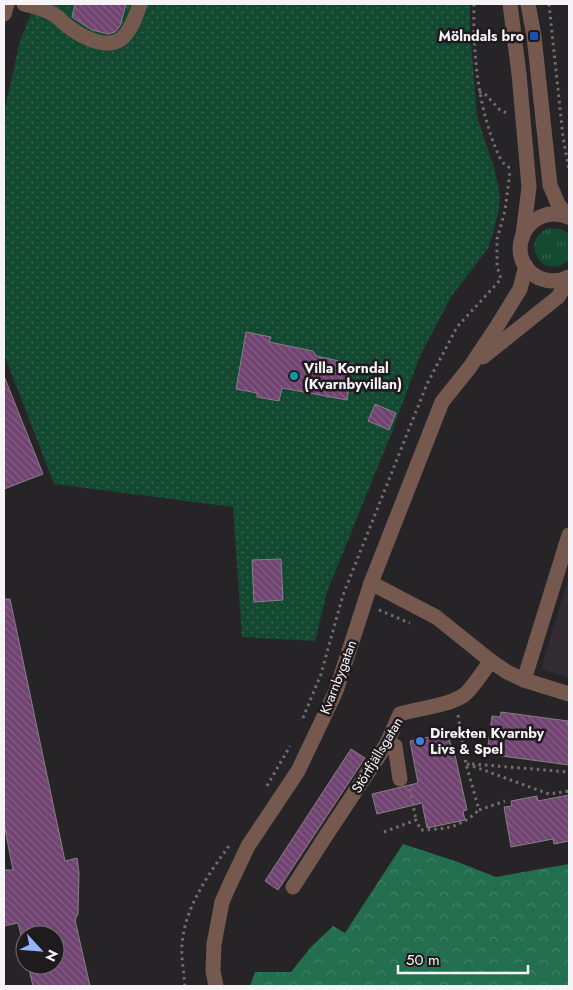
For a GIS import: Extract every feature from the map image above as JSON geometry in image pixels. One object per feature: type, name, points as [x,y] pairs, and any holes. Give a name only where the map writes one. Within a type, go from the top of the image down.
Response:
[{"type":"street","points":[[4,14],[7,4]]},
{"type":"street","points":[[24,4],[56,16],[78,33],[108,43],[116,42],[123,36],[132,24],[140,4]]},
{"type":"street","points":[[510,4],[526,142],[529,187],[521,253],[526,266],[537,276],[546,280],[569,278]]},
{"type":"street","points":[[528,4],[534,36],[544,140],[552,193],[569,217]]},
{"type":"street","points":[[523,235],[530,224],[542,216],[555,214],[569,217]]},
{"type":"street","name":"Kvarnbygatan","points":[[216,986],[213,971],[214,944],[218,918],[226,894],[248,846],[298,772],[336,691],[371,584],[442,402],[470,367],[496,328],[520,289],[526,266]]},
{"type":"street","name":"Kvarnbygatan","points":[[470,367],[558,297],[569,278]]},
{"type":"street","points":[[524,680],[569,535]]},
{"type":"street","points":[[371,584],[436,617],[507,672],[524,680],[569,694]]},
{"type":"street","name":"Störtfjällsgatan","points":[[293,888],[326,834],[386,745],[400,714],[455,700],[465,694],[491,661]]},
{"type":"street","points":[[386,745],[395,746],[405,783]]},
{"type":"path","points":[[474,4],[479,92],[483,112],[503,163],[511,168]]},
{"type":"path","points":[[549,4],[563,138],[568,150],[569,170]]},
{"type":"path","points":[[479,92],[484,93],[500,110],[510,113]]},
{"type":"path","points":[[301,724],[321,674],[344,595],[427,384],[457,327],[501,279],[497,266],[497,239],[505,211],[511,160]]},
{"type":"path","points":[[455,700],[466,764],[479,810]]},
{"type":"path","points":[[263,792],[294,741]]},
{"type":"path","points":[[466,764],[569,772]]},
{"type":"path","points":[[466,764],[549,794],[569,792]]},
{"type":"path","points":[[405,783],[416,820],[421,830],[448,829],[468,820],[479,810],[506,801]]},
{"type":"path","points":[[384,832],[416,820]]},
{"type":"path","points":[[185,986],[182,944],[184,930],[203,882],[231,843]]},
{"type":"shaded area","points":[[569,576],[569,678],[541,669]]},
{"type":"green space","points":[[35,4],[470,4],[470,31],[477,116],[495,171],[500,196],[498,213],[489,247],[451,297],[420,356],[392,432],[327,592],[315,641],[242,637],[233,507],[54,484],[4,354],[4,113],[20,41]]},
{"type":"green space","points":[[550,228],[561,229],[569,234],[569,260],[559,266],[550,267],[542,263],[534,249],[535,241],[540,233]]},
{"type":"green space","points":[[403,844],[496,877],[569,864],[569,986],[250,986],[255,972],[291,972],[311,947],[333,926],[345,933]]},
{"type":"building","points":[[75,4],[126,4],[120,26],[115,32],[108,34],[92,30],[72,17]]},
{"type":"building","name":"Villa Korndal (Kvarnbyvillan)","points":[[246,332],[271,337],[269,342],[313,351],[316,356],[353,364],[347,400],[282,388],[279,401],[257,397],[257,393],[236,389]]},
{"type":"building","points":[[4,376],[43,474],[4,489]]},
{"type":"building","points":[[375,404],[396,413],[389,430],[368,421]]},
{"type":"building","points":[[281,559],[283,600],[254,602],[252,560]]},
{"type":"building","points":[[4,599],[10,599],[65,861],[77,858],[79,873],[78,914],[75,920],[90,986],[33,986],[30,975],[65,975],[65,925],[18,925],[18,923],[4,926],[4,870],[13,870],[4,824]]},
{"type":"building","points":[[501,712],[568,721],[569,765],[487,754],[492,716],[500,717]]},
{"type":"building","points":[[448,733],[451,747],[453,746],[467,810],[463,811],[465,820],[427,828],[422,803],[377,814],[372,794],[418,783],[410,741]]},
{"type":"building","points":[[351,749],[365,758],[278,890],[265,881]]},
{"type":"building","points":[[569,795],[569,841],[554,844],[553,839],[511,847],[504,807],[512,806],[511,801],[537,796],[538,801]]},
{"type":"place","name":"Mölndals bro","points":[[534,36]]},
{"type":"place","name":"Villa Korndal (Kvarnbyvillan)","points":[[294,376]]},
{"type":"place","name":"Direkten Kvarnby Livs & Spel","points":[[420,741]]}]
